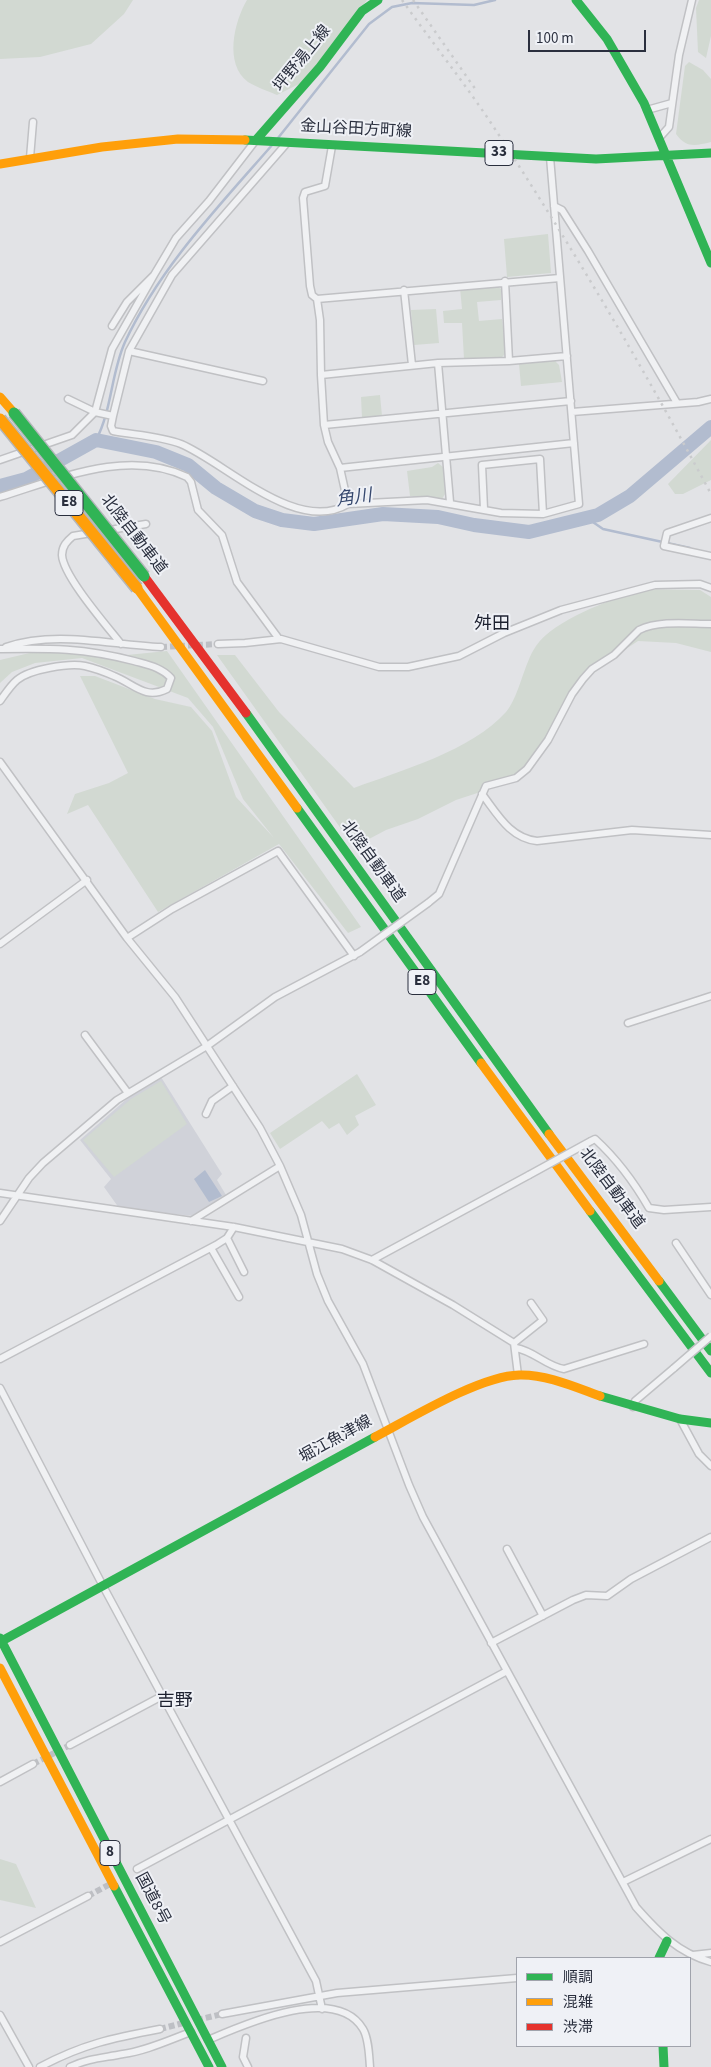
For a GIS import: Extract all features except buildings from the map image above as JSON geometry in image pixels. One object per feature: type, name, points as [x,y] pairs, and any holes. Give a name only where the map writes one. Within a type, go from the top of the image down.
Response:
[{"type":"main road","name":"坪野湯上線","points":[[257,140],[320,67],[362,11],[378,0]]},
{"type":"main road","points":[[576,0],[607,39],[648,110],[711,264]]},
{"type":"main road","name":"金山谷田方町線","points":[[0,164],[30,158],[178,139],[257,140],[332,146],[596,160],[711,153]]},
{"type":"main road","name":"北陸自動車道","points":[[0,397],[72,483],[214,668],[554,1139],[711,1351]]},
{"type":"main road","name":"北陸自動車道","points":[[0,419],[137,588],[548,1155],[711,1373]]},
{"type":"main road","name":"堀江魚津線","points":[[1,1641],[388,1430],[482,1383],[518,1375],[565,1384],[633,1407],[680,1419],[711,1423]]},
{"type":"main road","name":"国道8号","points":[[1,1641],[222,2067]]},
{"type":"main road","name":"国道8号","points":[[0,1668],[209,2067]]},
{"type":"main road","points":[[659,1957],[667,1941]]},
{"type":"main road","points":[[663,2047],[664,2067]]},
{"type":"street","points":[[660,137],[669,127],[692,0]]},
{"type":"street","points":[[648,110],[672,103]]},
{"type":"street","points":[[30,158],[33,122]]},
{"type":"street","points":[[0,460],[72,435],[95,412],[112,349],[176,238],[209,201],[257,140]]},
{"type":"street","points":[[287,143],[190,257],[180,265],[157,299],[129,351],[111,426],[114,431],[170,440],[182,445],[234,474],[249,487],[289,506],[300,509],[339,510],[348,504],[408,499],[450,502],[501,513],[543,514],[579,504],[550,157]]},
{"type":"street","points":[[332,146],[325,186],[306,192],[303,198],[310,286],[312,295],[317,299],[320,320],[324,425],[328,442],[340,468],[348,504]]},
{"type":"street","points":[[554,206],[562,210],[677,404]]},
{"type":"street","points":[[112,326],[127,302],[154,275]]},
{"type":"street","points":[[317,299],[505,281],[560,278]]},
{"type":"street","points":[[505,281],[510,361]]},
{"type":"street","points":[[404,290],[412,365]]},
{"type":"street","points":[[129,351],[263,381]]},
{"type":"street","points":[[321,374],[438,363],[510,361],[567,356]]},
{"type":"street","points":[[438,363],[450,502]]},
{"type":"street","points":[[68,399],[95,412],[113,416]]},
{"type":"street","points":[[572,412],[677,404],[711,399]]},
{"type":"street","points":[[324,425],[571,401]]},
{"type":"street","points":[[340,468],[574,443]]},
{"type":"street","points":[[484,510],[482,466],[540,459],[543,514]]},
{"type":"street","points":[[0,497],[108,465],[138,464],[187,477],[191,482],[198,510],[222,535],[237,582],[279,639]]},
{"type":"street","points":[[711,518],[667,533],[664,546],[711,556]]},
{"type":"street","points":[[121,644],[80,590],[64,565],[62,553],[66,542],[73,536],[146,524]]},
{"type":"street","points":[[218,644],[279,639],[380,667],[408,667],[458,656],[504,633],[561,610],[655,585],[700,584],[711,588]]},
{"type":"street","points":[[0,1221],[16,1196],[44,1163],[128,1093],[207,1046],[275,997],[357,954],[439,894],[486,786],[516,778],[527,769],[548,740],[572,694],[592,669],[614,655],[639,630],[668,624],[711,624]]},
{"type":"street","points":[[0,649],[21,642],[61,638],[161,647]]},
{"type":"street","points":[[0,649],[44,647],[99,652],[163,669],[172,678],[167,689],[157,694],[142,690],[115,676],[84,666],[53,667],[27,674],[17,680],[0,701]]},
{"type":"street","points":[[0,762],[87,880],[127,938],[175,997],[260,1128],[280,1166],[301,1215],[317,1274],[328,1301],[364,1364],[423,1517],[491,1643],[624,1882],[636,1908],[667,1941],[692,1955],[711,1962]]},
{"type":"street","points":[[482,794],[511,831],[524,839],[537,841],[632,830],[711,835]]},
{"type":"street","points":[[127,938],[172,909],[278,851],[357,954]]},
{"type":"street","points":[[0,944],[87,880]]},
{"type":"street","points":[[628,1023],[711,996]]},
{"type":"street","points":[[85,1035],[128,1093]]},
{"type":"street","points":[[206,1114],[212,1101],[233,1086]]},
{"type":"street","points":[[372,1260],[595,1139],[612,1155],[633,1181],[649,1208],[664,1210],[711,1208]]},
{"type":"street","points":[[190,1221],[280,1166]]},
{"type":"street","points":[[0,1193],[234,1227],[342,1249],[372,1260],[453,1305],[515,1345],[564,1370],[644,1344]]},
{"type":"street","points":[[0,1358],[211,1248],[227,1238],[234,1227]]},
{"type":"street","points":[[227,1238],[244,1272]]},
{"type":"street","points":[[676,1243],[711,1295]]},
{"type":"street","points":[[211,1248],[239,1297]]},
{"type":"street","points":[[515,1345],[543,1320],[531,1303]]},
{"type":"street","points":[[633,1407],[635,1401],[711,1336]]},
{"type":"street","points":[[515,1345],[518,1375]]},
{"type":"street","points":[[0,1388],[103,1586],[316,1981],[321,1995],[322,2009]]},
{"type":"street","points":[[680,1419],[699,1454],[711,1466]]},
{"type":"street","points":[[491,1643],[586,1595],[607,1596],[631,1579],[711,1537]]},
{"type":"street","points":[[507,1549],[543,1616]]},
{"type":"street","points":[[137,1869],[507,1671]]},
{"type":"street","points":[[70,1745],[162,1696]]},
{"type":"street","points":[[0,1782],[33,1764]]},
{"type":"street","points":[[624,1882],[711,1839]]},
{"type":"street","points":[[0,1942],[88,1896]]},
{"type":"street","points":[[692,1955],[711,1953]]},
{"type":"street","points":[[222,2014],[321,1995],[516,1978]]},
{"type":"street","points":[[208,2040],[246,2024],[282,2012],[322,2009],[339,2012],[352,2018],[363,2029],[370,2067]]},
{"type":"street","points":[[0,2015],[29,2067]]},
{"type":"street","points":[[40,2067],[66,2053],[98,2041],[160,2029]]},
{"type":"street","points":[[70,2067],[105,2055],[123,2054],[191,2032]]},
{"type":"street","points":[[246,2038],[242,2057],[248,2067]]},
{"type":"shaded area","points":[[0,0],[133,0],[124,14],[91,44],[40,57],[0,59]]},
{"type":"shaded area","points":[[247,0],[367,0],[311,78],[277,95],[248,82],[236,65],[234,54],[235,31]]},
{"type":"shaded area","points":[[699,0],[711,0],[711,36],[706,58],[698,52],[696,8]]},
{"type":"shaded area","points":[[689,62],[703,70],[711,79],[711,142],[696,145],[683,142],[676,134],[685,66]]},
{"type":"shaded area","points":[[548,234],[551,273],[507,277],[504,239]]},
{"type":"shaded area","points":[[496,285],[501,289],[501,300],[477,302],[479,321],[502,319],[506,353],[501,358],[464,359],[462,323],[444,323],[443,311],[462,309],[460,288]]},
{"type":"shaded area","points":[[436,309],[439,343],[414,345],[411,310]]},
{"type":"shaded area","points":[[555,361],[559,365],[562,382],[521,386],[519,364]]},
{"type":"shaded area","points":[[380,395],[382,416],[362,418],[361,397]]},
{"type":"shaded area","points":[[711,440],[711,480],[683,494],[675,494],[668,484]]},
{"type":"shaded area","points":[[438,463],[443,467],[445,494],[442,499],[410,496],[407,471],[432,467]]},
{"type":"shaded area","points":[[638,589],[700,590],[711,597],[711,652],[676,643],[638,641],[600,666],[561,710],[542,747],[517,780],[456,800],[418,819],[386,830],[354,847],[217,655],[235,655],[279,712],[354,788],[435,758],[474,738],[491,726],[511,706],[528,661],[536,646],[545,636],[583,612]]},
{"type":"shaded area","points":[[38,651],[127,655],[167,651],[361,927],[348,933],[279,844],[158,912],[88,805],[67,814],[75,794],[109,783],[128,773],[80,676],[95,676],[155,699],[191,707],[212,731],[236,797],[274,838],[243,799],[213,727],[188,698],[82,658],[35,663],[12,672],[0,683],[0,660]]},
{"type":"shaded area","points":[[357,1074],[376,1105],[355,1116],[359,1125],[347,1135],[339,1123],[329,1129],[322,1121],[280,1149],[270,1133]]},
{"type":"shaded area","points":[[161,1077],[222,1174],[217,1180],[226,1195],[193,1216],[119,1208],[104,1187],[111,1179],[80,1140],[129,1097]]},
{"type":"shaded area","points":[[161,1081],[187,1124],[114,1177],[83,1140],[131,1099]]},
{"type":"shaded area","points":[[0,1859],[16,1864],[36,1908],[0,1900]]},
{"type":"water","points":[[205,1170],[222,1196],[209,1202],[194,1179]]},
{"type":"waterway","points":[[278,138],[369,24],[392,7],[412,3],[474,5],[495,0]]},
{"type":"waterway","points":[[96,440],[105,416],[120,354],[155,288],[192,238],[273,144]]},
{"type":"waterway","name":"角川","points":[[0,486],[26,479],[96,440],[156,452],[188,465],[216,488],[255,511],[282,520],[314,524],[383,514],[438,517],[474,525],[529,532],[598,515],[630,496],[711,427]]},
{"type":"waterway","points":[[587,518],[603,529],[690,548]]},
{"type":"tunnel","points":[[161,647],[218,644]]},
{"type":"tunnel","points":[[33,1764],[70,1745]]},
{"type":"tunnel","points":[[88,1896],[114,1882]]},
{"type":"tunnel","points":[[197,2020],[222,2014]]},
{"type":"tunnel","points":[[160,2029],[187,2022]]},
{"type":"railway","points":[[402,0],[480,107],[549,214],[632,352],[711,494]]},
{"type":"railway","points":[[413,0],[476,90]]},
{"type":"traffic: fast","points":[[256,140],[320,67],[362,11],[378,0]]},
{"type":"traffic: fast","points":[[576,0],[607,39],[644,103],[711,263]]},
{"type":"traffic: fast","points":[[245,140],[596,159],[711,153]]},
{"type":"traffic: fast","points":[[14,413],[144,576]]},
{"type":"traffic: fast","points":[[246,713],[549,1134]]},
{"type":"traffic: fast","points":[[297,808],[481,1063]]},
{"type":"traffic: fast","points":[[590,1211],[711,1373]]},
{"type":"traffic: fast","points":[[659,1281],[711,1351]]},
{"type":"traffic: fast","points":[[600,1396],[680,1419],[711,1423]]},
{"type":"traffic: fast","points":[[0,1642],[375,1437]]},
{"type":"traffic: fast","points":[[0,1638],[222,2067]]},
{"type":"traffic: fast","points":[[114,1886],[209,2067]]},
{"type":"traffic: fast","points":[[659,1957],[667,1941]]},
{"type":"traffic: fast","points":[[663,2047],[664,2067]]},
{"type":"traffic: slow","points":[[0,164],[102,147],[178,139],[245,140]]},
{"type":"traffic: slow","points":[[0,397],[14,413]]},
{"type":"traffic: slow","points":[[0,419],[137,588]]},
{"type":"traffic: slow","points":[[137,588],[297,808]]},
{"type":"traffic: slow","points":[[481,1063],[590,1211]]},
{"type":"traffic: slow","points":[[549,1134],[659,1281]]},
{"type":"traffic: slow","points":[[375,1437],[446,1399],[485,1382],[503,1377],[519,1375],[540,1377],[600,1396]]},
{"type":"traffic: slow","points":[[0,1668],[114,1886]]},
{"type":"traffic: jam","points":[[144,576],[246,713]]},
{"type":"district","name":"舛田","points":[[492,625]]},
{"type":"district","name":"吉野","points":[[175,1702]]}]
